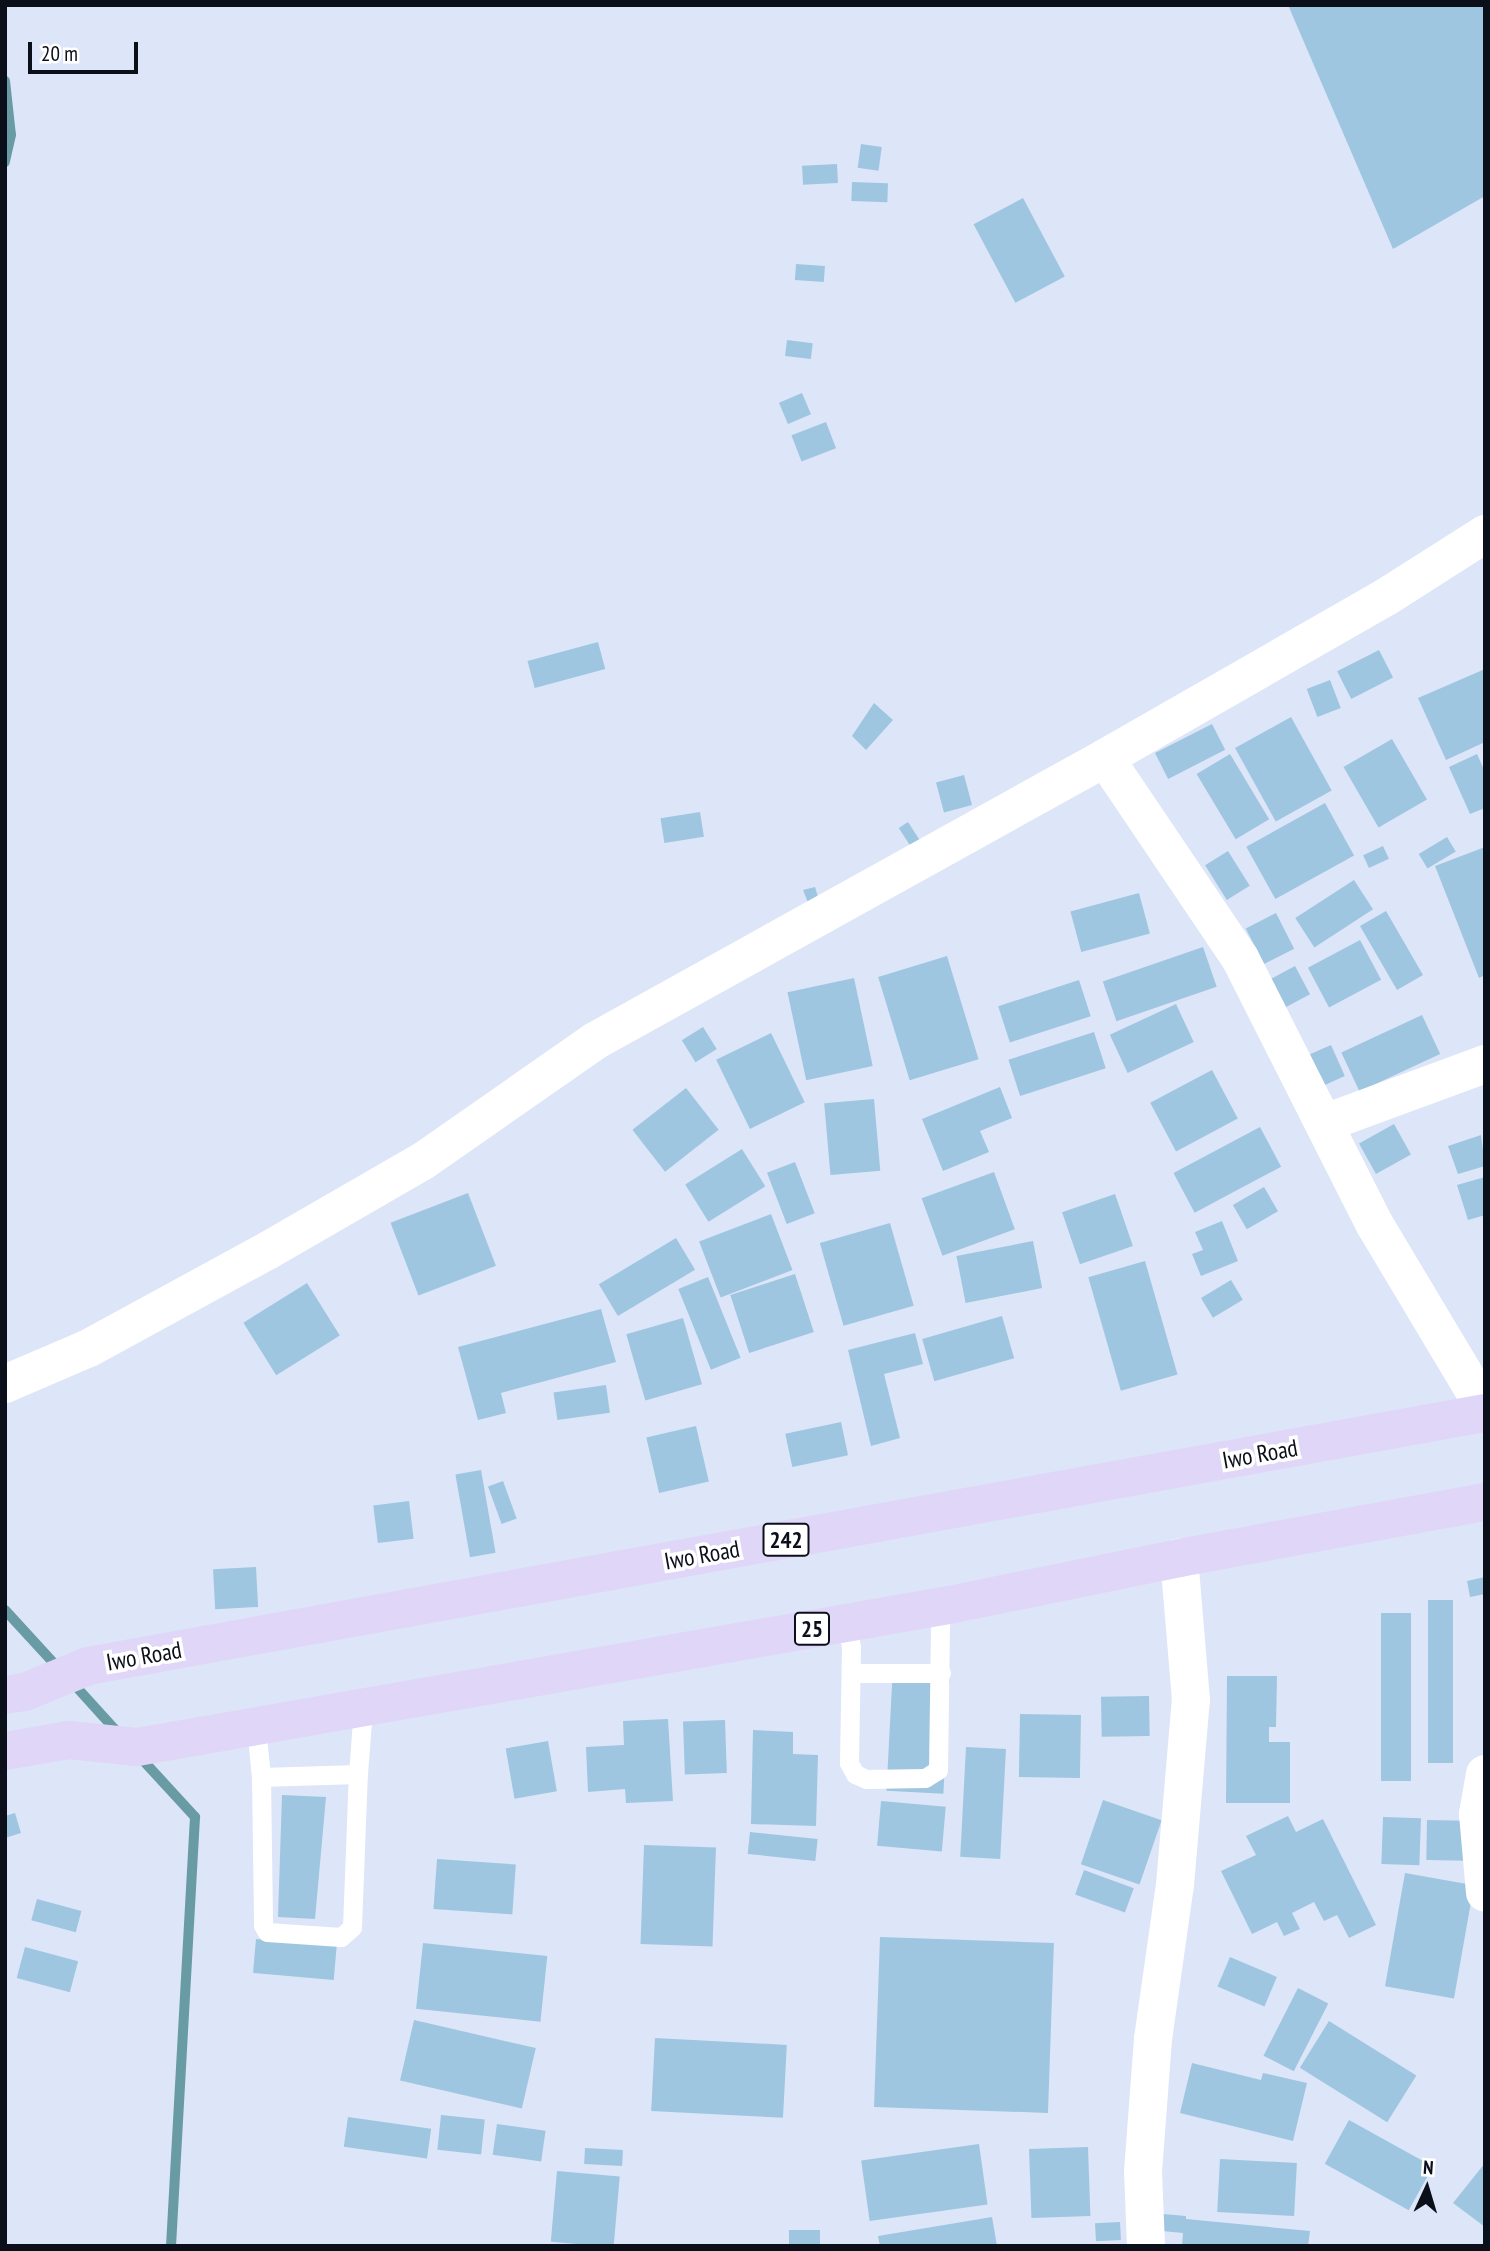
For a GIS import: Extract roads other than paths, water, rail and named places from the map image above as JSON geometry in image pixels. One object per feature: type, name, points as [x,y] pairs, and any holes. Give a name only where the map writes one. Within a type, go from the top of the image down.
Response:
[{"type":"main road","name":"Iwo Road","points":[[15,1694],[88,1666],[1485,1411]]},
{"type":"main road","name":"25","points":[[5,1751],[69,1740],[137,1747],[949,1605],[1180,1558],[1485,1502]]},
{"type":"street","points":[[5,1384],[89,1348],[267,1251],[423,1161],[595,1041],[1105,758],[1386,597],[1485,534]]},
{"type":"street","points":[[1105,758],[1240,958],[1375,1226],[1485,1411]]},
{"type":"street","points":[[1325,1123],[1485,1064]]},
{"type":"street","points":[[1146,2246],[1143,2172],[1153,2039],[1175,1885],[1191,1700],[1180,1558]]},
{"type":"street","points":[[1485,1774],[1479,1814],[1485,1893]]},
{"type":"lane","points":[[844,1623],[848,1628],[852,1673],[849,1763],[855,1774],[866,1779],[925,1778],[938,1770],[941,1612],[949,1605]]},
{"type":"lane","points":[[852,1673],[941,1673]]},
{"type":"lane","points":[[256,1726],[261,1777],[263,1925],[267,1932],[276,1934],[341,1937],[352,1927],[363,1707]]},
{"type":"lane","points":[[261,1777],[358,1774]]},
{"type":"waterway","points":[[5,81],[11,135],[5,162]]},
{"type":"waterway","points":[[5,1610],[60,1670]]},
{"type":"waterway","points":[[71,1681],[119,1734]]},
{"type":"waterway","points":[[139,1756],[195,1817],[171,2246]]}]
